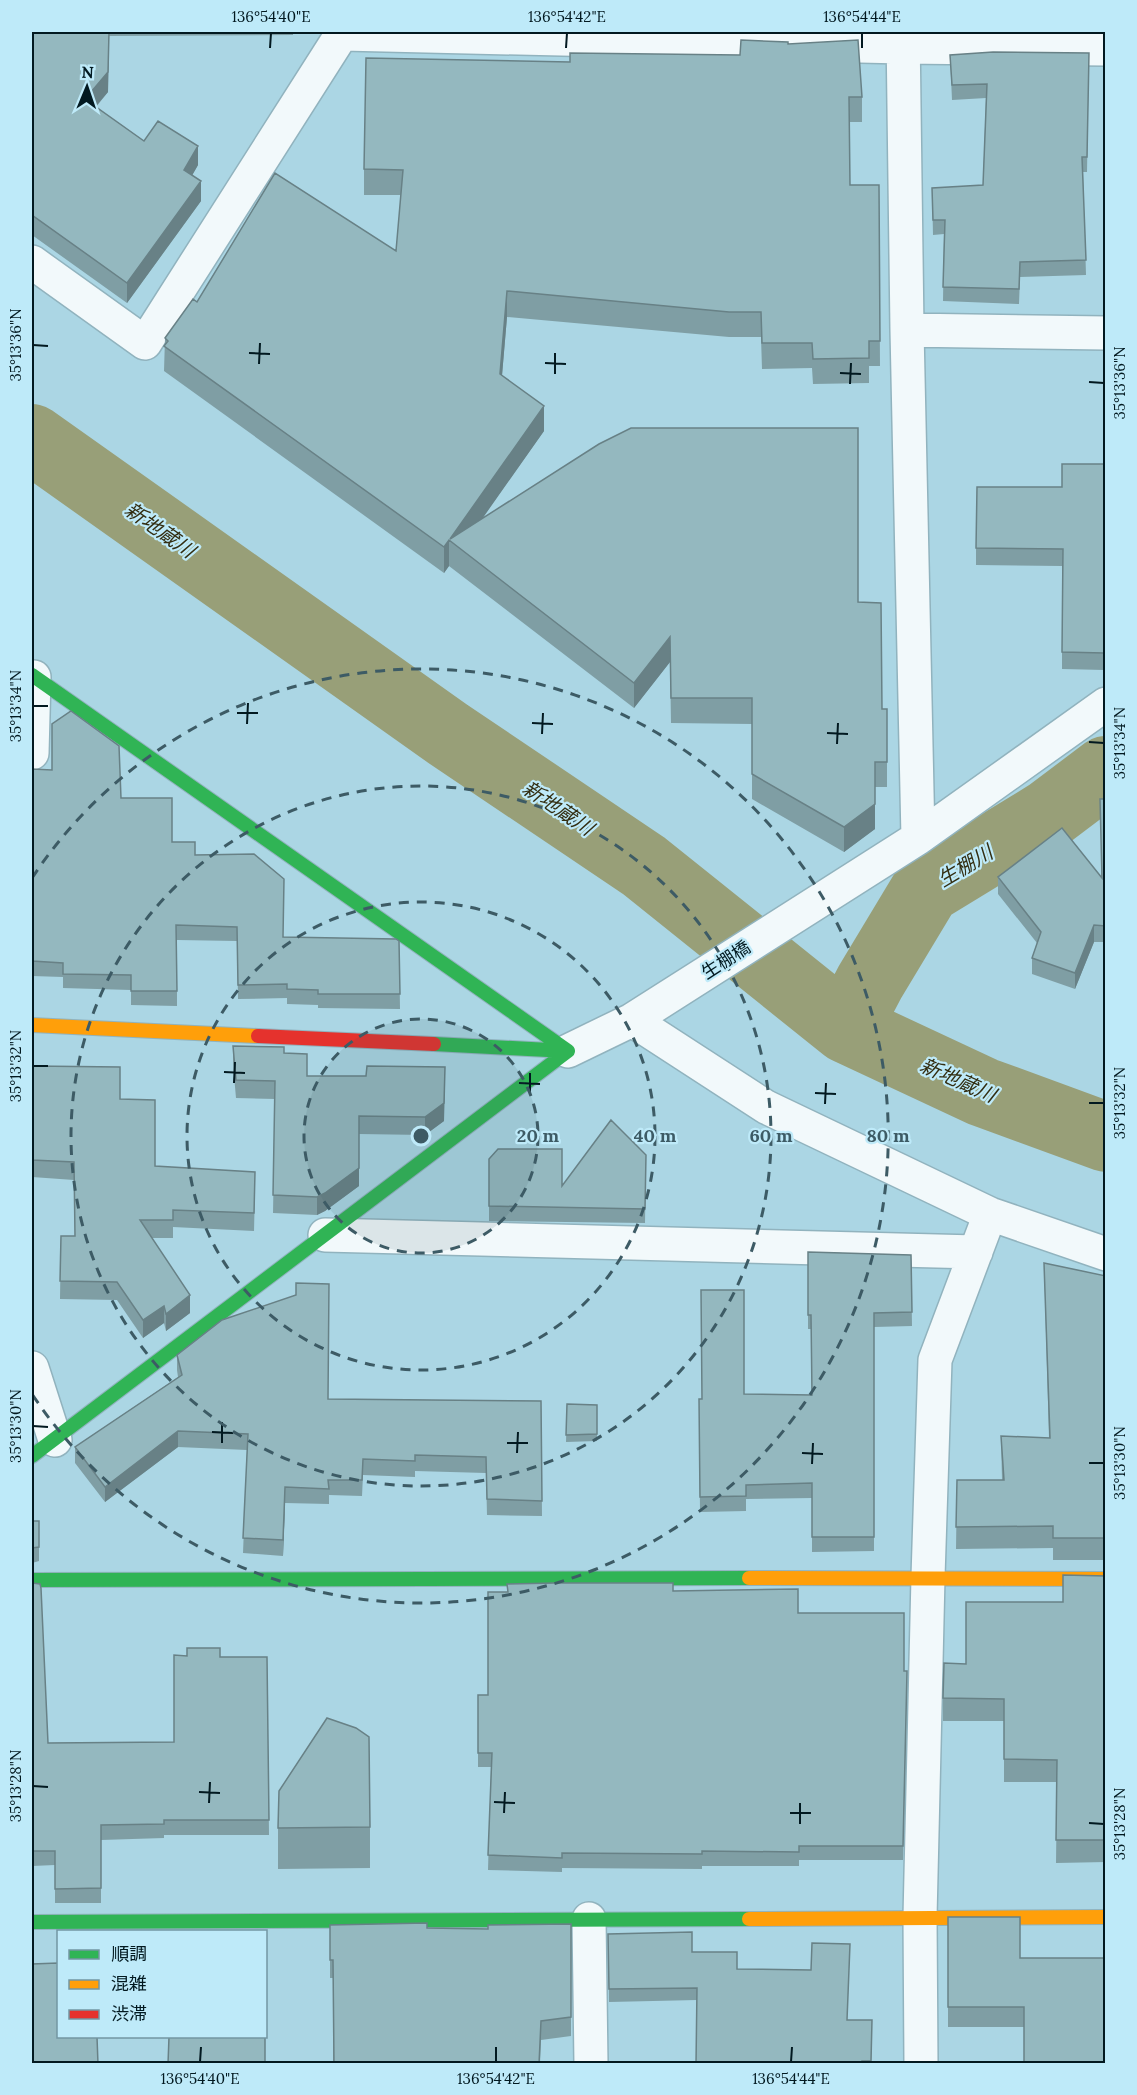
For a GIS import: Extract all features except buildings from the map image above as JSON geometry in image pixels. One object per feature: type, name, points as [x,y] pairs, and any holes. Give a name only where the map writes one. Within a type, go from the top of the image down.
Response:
[{"type":"street","points":[[32,262],[145,343],[343,33],[903,39],[1106,49]]},
{"type":"street","points":[[903,39],[918,838]]},
{"type":"street","points":[[907,330],[1106,333]]},
{"type":"street","points":[[32,753],[33,676]]},
{"type":"street","points":[[33,676],[568,1051]]},
{"type":"street","name":"生棚橋","points":[[568,1051],[632,1020],[918,838],[1106,704]]},
{"type":"street","points":[[632,1020],[766,1107],[990,1214],[1106,1254]]},
{"type":"street","points":[[32,1025],[568,1051]]},
{"type":"street","points":[[32,1368],[43,1448],[568,1051]]},
{"type":"street","points":[[921,2064],[920,1917],[935,1360],[990,1214]]},
{"type":"street","points":[[325,1235],[976,1252]]},
{"type":"street","points":[[32,1580],[928,1577],[1106,1579]]},
{"type":"street","points":[[32,1922],[1106,1917]]},
{"type":"street","points":[[589,1919],[591,2064]]},
{"type":"waterway","name":"新地蔵川","points":[[32,439],[448,734],[644,866],[846,1028],[983,1092],[1106,1137]]},
{"type":"waterway","name":"生棚川","points":[[846,1028],[870,982],[926,889],[1049,814],[1106,771]]},
{"type":"traffic: fast","points":[[32,675],[568,1051],[434,1044]]},
{"type":"traffic: fast","points":[[32,1456],[568,1051]]},
{"type":"traffic: fast","points":[[32,1580],[749,1578]]},
{"type":"traffic: fast","points":[[32,1922],[749,1919]]},
{"type":"traffic: slow","points":[[32,1025],[258,1036]]},
{"type":"traffic: slow","points":[[749,1578],[1106,1579]]},
{"type":"traffic: slow","points":[[749,1919],[1106,1917]]},
{"type":"traffic: jam","points":[[258,1036],[434,1044]]}]
